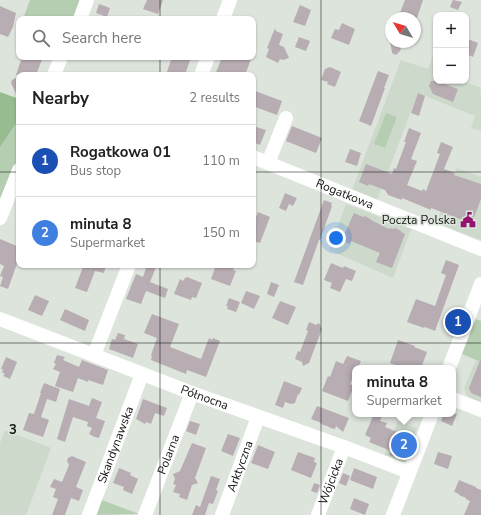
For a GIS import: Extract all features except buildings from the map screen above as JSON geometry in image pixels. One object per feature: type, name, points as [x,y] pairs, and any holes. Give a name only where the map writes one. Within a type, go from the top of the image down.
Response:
[{"type":"street","points":[[81,16],[87,0]]},
{"type":"street","points":[[224,16],[230,0]]},
{"type":"street","points":[[55,72],[60,60]]},
{"type":"street","points":[[202,72],[207,60]]},
{"type":"street","points":[[268,163],[286,118]]},
{"type":"street","name":"Rogatkowa","points":[[256,158],[481,249]]},
{"type":"street","points":[[0,218],[16,178]]},
{"type":"street","points":[[94,355],[128,268]]},
{"type":"street","points":[[450,365],[481,284]]},
{"type":"street","name":"Północna","points":[[0,319],[258,418],[344,447],[409,472]]},
{"type":"street","name":"Skandynawska","points":[[89,515],[142,374]]},
{"type":"street","name":"Polarna","points":[[145,515],[192,393]]},
{"type":"street","points":[[456,400],[481,410]]},
{"type":"street","points":[[393,515],[431,417]]},
{"type":"street","name":"Arktyczna","points":[[222,515],[258,418]]},
{"type":"street","name":"Wójcicka","points":[[318,515],[344,447]]},
{"type":"shaded area","points":[[433,55],[433,84],[469,84],[481,88],[481,131],[471,128],[475,116],[418,93],[377,200],[352,190],[401,60],[428,69]]},
{"type":"shaded area","points":[[457,168],[481,177],[481,240],[436,223]]},
{"type":"shaded area","points":[[346,204],[411,229],[393,278],[329,250]]},
{"type":"shaded area","points":[[476,360],[481,362],[481,402],[468,397],[464,388]]},
{"type":"shaded area","points":[[398,421],[417,428],[404,463],[384,456]]},
{"type":"shaded area","points":[[5,430],[51,448],[26,515],[0,515],[0,443]]},
{"type":"green space","points":[[30,0],[84,0],[77,16],[24,16]]},
{"type":"green space","points":[[0,92],[16,98],[16,123],[0,147]]},
{"type":"green space","points":[[386,113],[397,117],[385,148],[374,144]]},
{"type":"green space","points":[[16,123],[16,167],[0,211],[0,147]]},
{"type":"green space","points":[[476,319],[481,321],[481,362],[462,354]]},
{"type":"green space","points":[[99,499],[139,514],[92,515]]},
{"type":"place","name":"Poczta Polska","points":[[468,220]]},
{"type":"place","name":"Rogatkowa 01","points":[[458,322]]},
{"type":"place","name":"minuta 8","points":[[404,445]]}]
